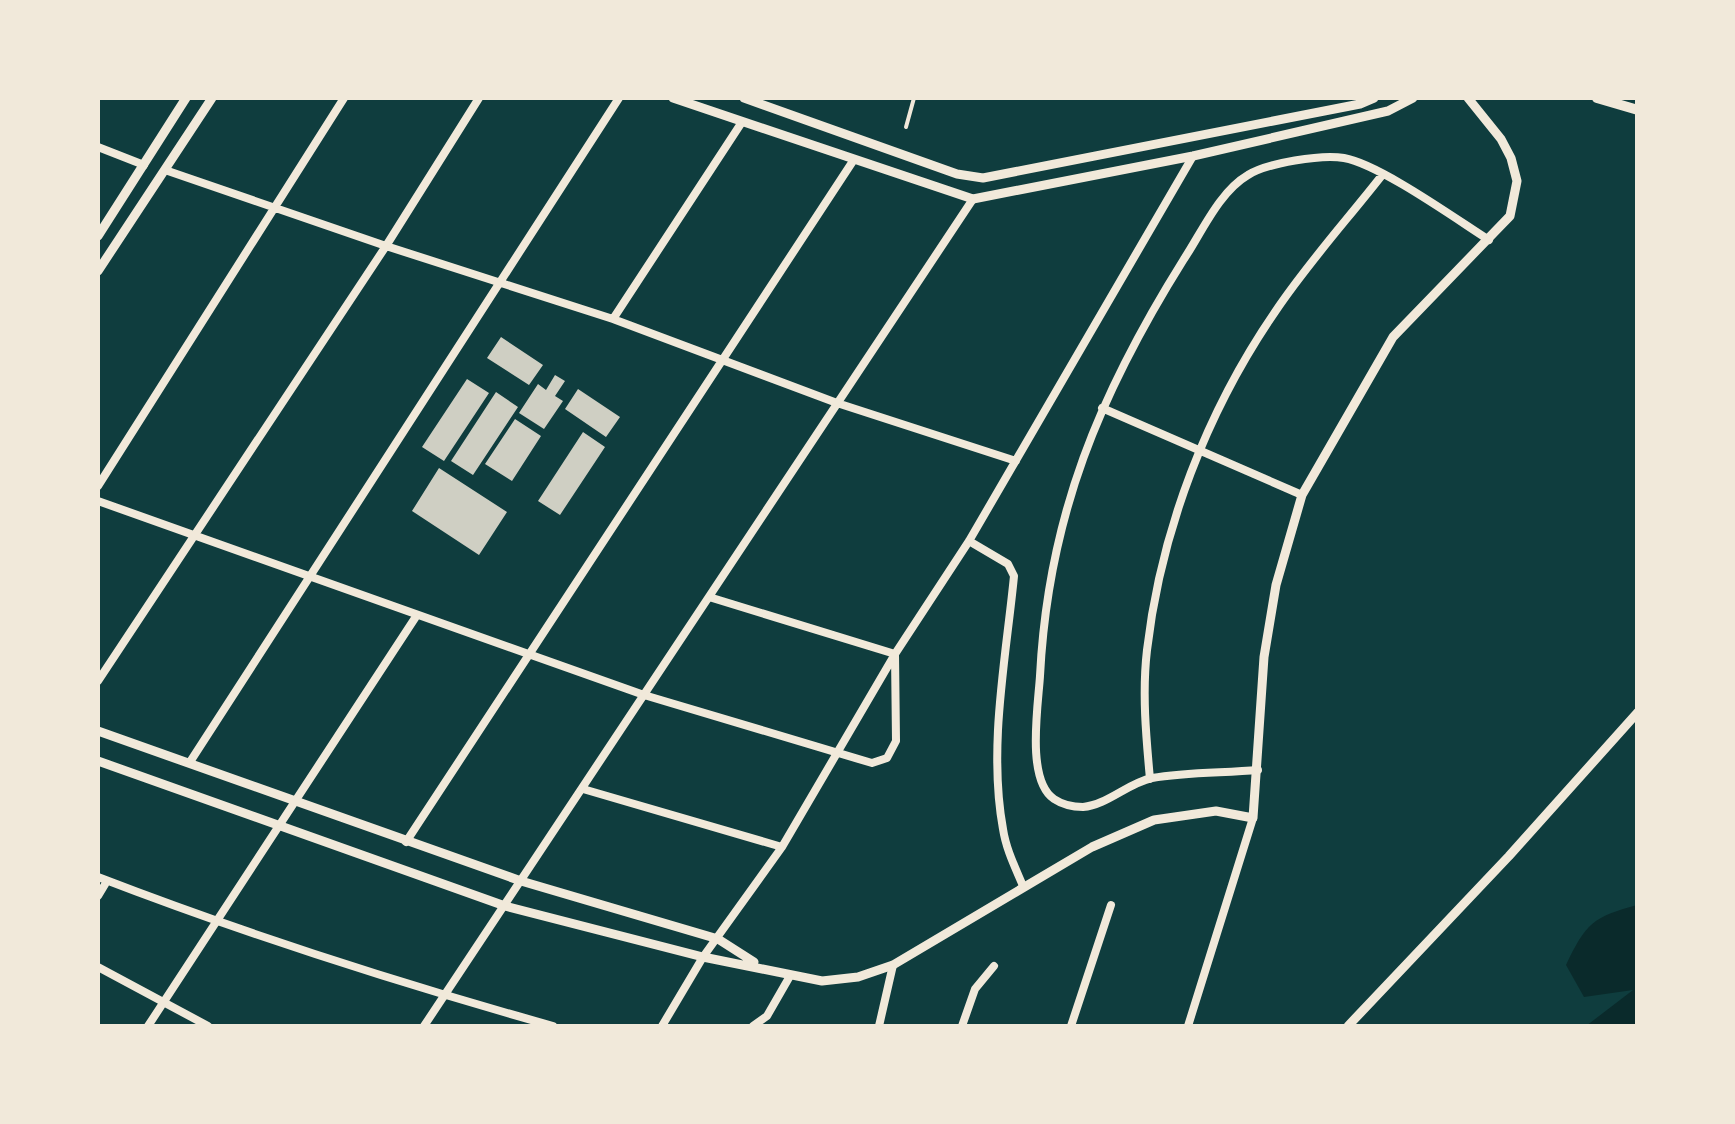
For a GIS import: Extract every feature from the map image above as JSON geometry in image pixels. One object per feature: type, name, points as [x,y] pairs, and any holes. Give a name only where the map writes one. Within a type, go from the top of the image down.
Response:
[{"type":"main road","points":[[1597,98],[1638,110]]},
{"type":"street","points":[[98,236],[186,98]]},
{"type":"street","points":[[98,272],[212,98]]},
{"type":"street","points":[[98,486],[344,98]]},
{"type":"street","points":[[98,681],[386,246],[479,98]]},
{"type":"street","points":[[190,762],[619,98]]},
{"type":"street","points":[[673,98],[973,200],[1193,156],[1388,111],[1413,98]]},
{"type":"street","points":[[744,98],[957,174],[983,178],[1360,104],[1374,98]]},
{"type":"street","points":[[1188,1026],[1253,818],[1264,657],[1276,585],[1302,495],[1393,337],[1510,216],[1517,181],[1511,158],[1502,139],[1468,98]]},
{"type":"street","points":[[613,319],[742,122]]},
{"type":"street","points":[[98,146],[144,166]]},
{"type":"street","points":[[662,1026],[703,957],[782,847],[895,654],[969,541],[1193,156]]},
{"type":"street","points":[[1258,770],[1150,779],[1087,807],[1068,806],[1052,798],[1038,778],[1040,662],[1049,580],[1083,451],[1148,316],[1218,206],[1238,182],[1266,167],[1346,158],[1382,174],[1490,240]]},
{"type":"street","points":[[406,842],[853,161]]},
{"type":"street","points":[[165,170],[613,319],[838,403],[1016,461]]},
{"type":"street","points":[[1150,779],[1144,713],[1146,651],[1168,541],[1200,449],[1246,356],[1277,308],[1382,174]]},
{"type":"street","points":[[424,1026],[973,200],[983,178]]},
{"type":"street","points":[[1102,408],[1302,495]]},
{"type":"street","points":[[98,501],[644,695],[879,762],[894,750],[896,741],[895,654]]},
{"type":"street","points":[[969,541],[1008,564],[1014,576],[998,742],[1007,847],[1024,886]]},
{"type":"street","points":[[709,597],[895,654]]},
{"type":"street","points":[[148,1026],[417,615]]},
{"type":"street","points":[[1348,1026],[1638,712]]},
{"type":"street","points":[[98,731],[521,881],[718,939],[760,967]]},
{"type":"street","points":[[98,761],[505,906],[703,957],[790,976],[838,980],[893,965],[1092,848],[1154,820],[1216,811],[1253,818]]},
{"type":"street","points":[[583,788],[782,847]]},
{"type":"street","points":[[98,896],[102,879],[445,996],[552,1026]]},
{"type":"street","points":[[1071,1026],[1111,906]]},
{"type":"street","points":[[879,1026],[893,965]]},
{"type":"street","points":[[962,1026],[974,989],[994,966]]},
{"type":"street","points":[[98,967],[208,1026]]},
{"type":"street","points":[[753,1026],[766,1016],[790,976]]},
{"type":"lane","points":[[906,128],[914,98]]},
{"type":"water","points":[[1637,905],[1637,1026],[1586,1026],[1633,990],[1584,997],[1566,965],[1592,924]]},
{"type":"building","points":[[501,337],[543,365],[529,385],[487,358]]},
{"type":"building","points":[[555,375],[565,381],[555,396],[563,401],[544,429],[519,413],[538,384],[546,390]]},
{"type":"building","points":[[467,379],[489,393],[444,461],[422,447]]},
{"type":"building","points":[[578,389],[620,417],[606,437],[565,409]]},
{"type":"building","points":[[496,392],[518,407],[473,475],[451,461]]},
{"type":"building","points":[[515,419],[541,436],[512,481],[485,464]]},
{"type":"building","points":[[583,432],[605,447],[560,515],[538,501]]},
{"type":"building","points":[[439,468],[507,512],[479,555],[412,511]]}]
